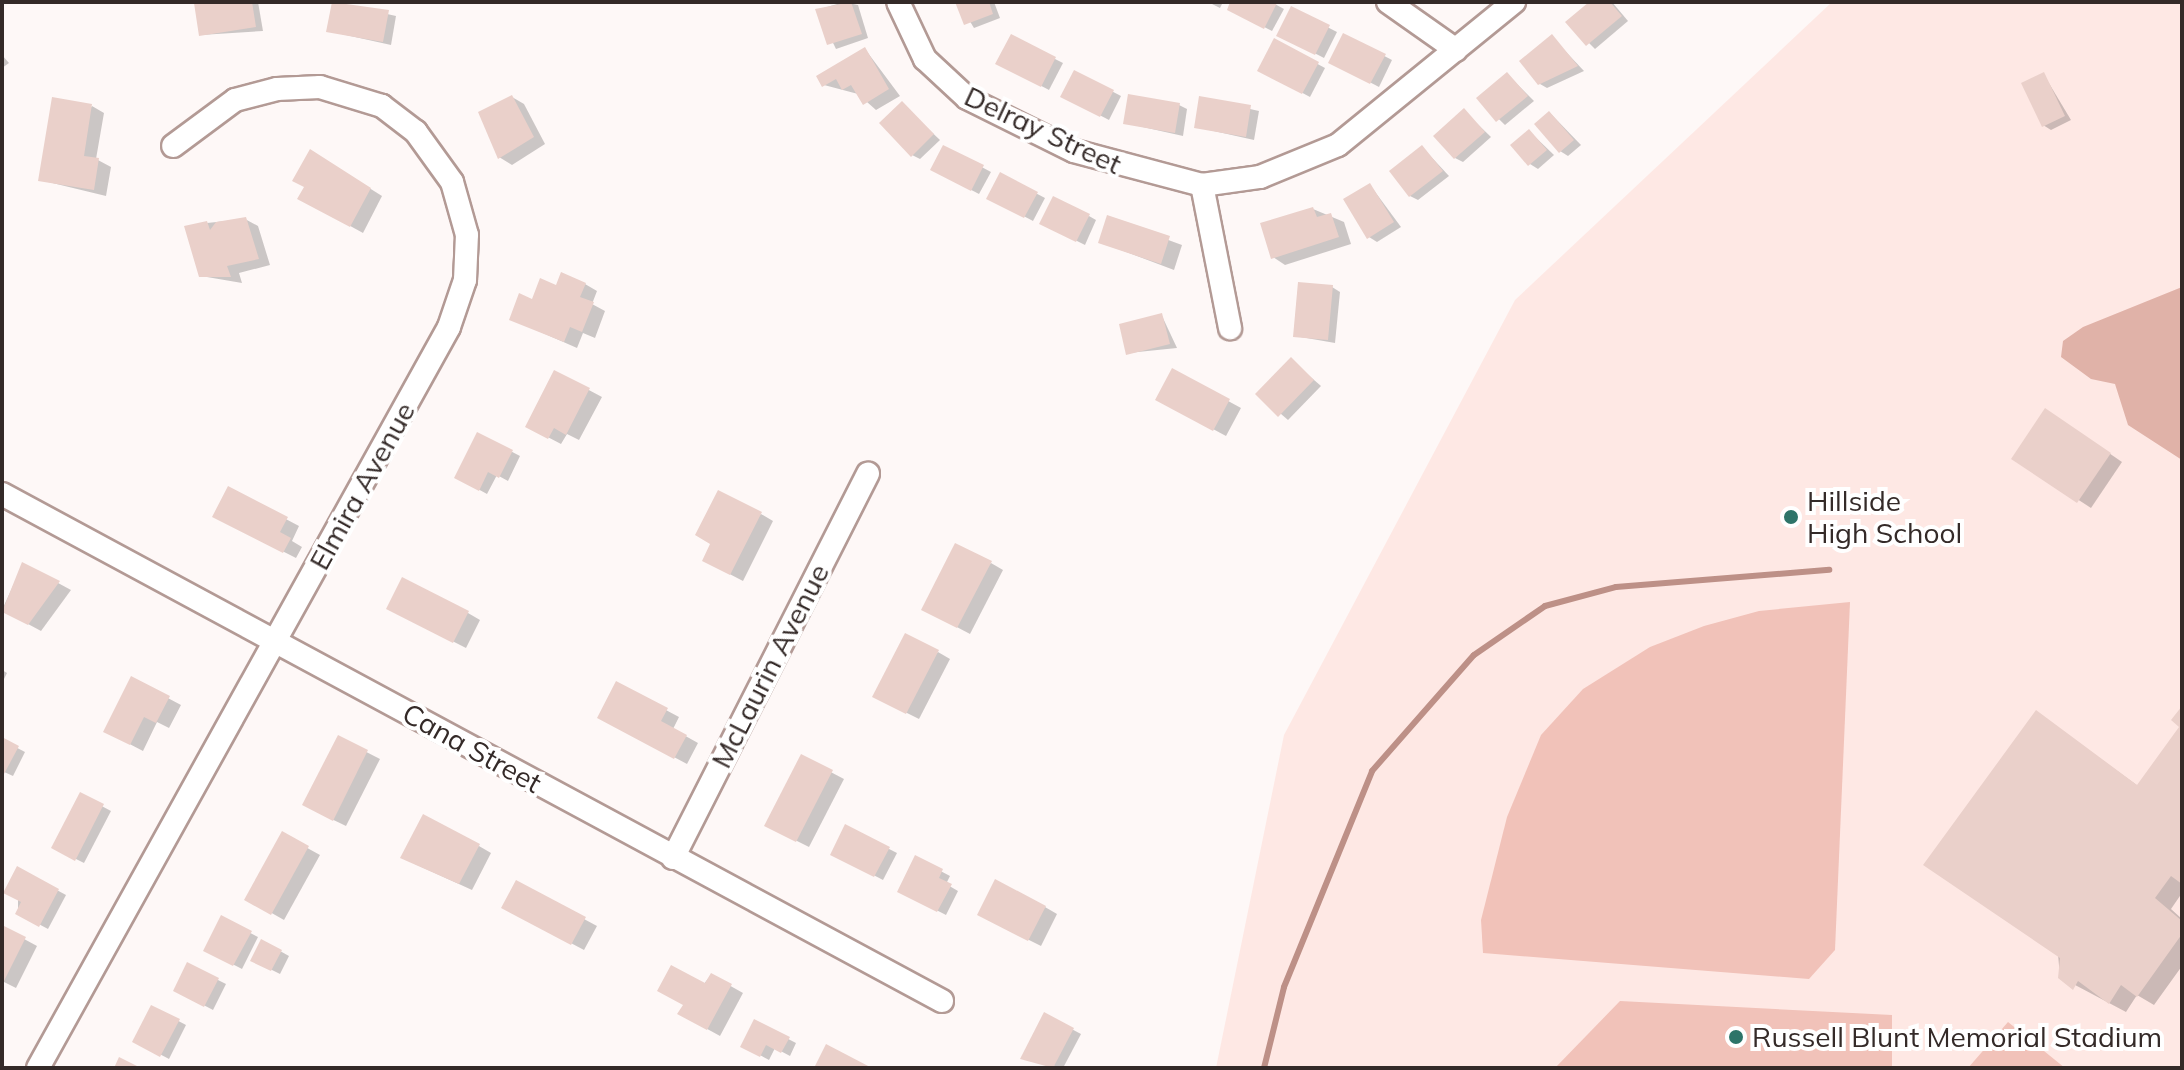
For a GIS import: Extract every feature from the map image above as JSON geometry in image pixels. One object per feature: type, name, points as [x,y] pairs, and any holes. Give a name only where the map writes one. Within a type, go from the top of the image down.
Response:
[{"type":"street","name":"Delray Street","points":[[898,2],[925,59],[967,98],[1074,151],[1202,185],[1260,177],[1338,145],[1514,2]]},
{"type":"street","points":[[1388,2],[1456,50]]},
{"type":"street","name":"Elmira Avenue","points":[[38,1068],[449,327],[465,280],[462,214],[443,166],[416,132],[382,106],[341,91],[301,86],[254,93],[173,146]]},
{"type":"street","points":[[1202,185],[1230,328]]},
{"type":"street","name":"McLaurin Avenue","points":[[673,858],[868,474]]},
{"type":"street","name":"Cana Street","points":[[2,494],[942,1001]]},
{"type":"shaded area","name":"Hillside High School","points":[[1832,2],[2182,2],[2182,1068],[1216,1068],[1284,735],[1515,300]]},
{"type":"shaded area","points":[[2182,287],[2182,460],[2128,425],[2115,384],[2091,379],[2061,357],[2063,341],[2083,327]]},
{"type":"shaded area","points":[[1850,602],[1835,950],[1809,979],[1483,953],[1481,920],[1507,817],[1541,735],[1583,689],[1650,647],[1704,626],[1759,611]]},
{"type":"shaded area","name":"Russell Blunt Memorial Stadium","points":[[1620,1001],[1892,1015],[1892,1068],[1555,1068]]},
{"type":"shaded area","points":[[2008,1022],[2065,1068],[1968,1068]]},
{"type":"building","points":[[252,2],[256,27],[199,36],[194,3]]},
{"type":"building","points":[[332,2],[389,10],[383,42],[326,32]]},
{"type":"building","points":[[851,2],[862,34],[827,45],[815,9]]},
{"type":"building","points":[[955,2],[989,2],[993,14],[964,25]]},
{"type":"building","points":[[1230,2],[1277,3],[1264,29],[1227,10]]},
{"type":"building","points":[[1589,2],[1610,2],[1622,16],[1586,46],[1565,22]]},
{"type":"building","points":[[1291,6],[1330,25],[1315,55],[1276,36]]},
{"type":"building","points":[[1343,33],[1386,54],[1370,84],[1328,63]]},
{"type":"building","points":[[1011,34],[1056,57],[1041,87],[995,64]]},
{"type":"building","points":[[1552,34],[1578,66],[1538,85],[1519,61]]},
{"type":"building","points":[[1274,38],[1319,62],[1302,94],[1257,71]]},
{"type":"building","points":[[865,47],[889,89],[863,105],[851,85],[842,90],[836,79],[822,87],[816,76]]},
{"type":"building","points":[[1074,70],[1114,90],[1100,117],[1060,97]]},
{"type":"building","points":[[1507,72],[1528,96],[1496,122],[1476,98]]},
{"type":"building","points":[[2044,72],[2065,116],[2042,127],[2021,83]]},
{"type":"building","points":[[1128,94],[1180,103],[1175,133],[1123,124]]},
{"type":"building","points":[[512,95],[534,137],[498,159],[478,112]]},
{"type":"building","points":[[1199,96],[1251,105],[1246,137],[1194,128]]},
{"type":"building","points":[[52,97],[92,104],[84,156],[99,158],[94,190],[38,181]]},
{"type":"building","points":[[902,101],[934,134],[911,157],[879,123]]},
{"type":"building","points":[[1464,108],[1485,132],[1454,159],[1433,136]]},
{"type":"building","points":[[1549,111],[1574,140],[1559,153],[1534,124]]},
{"type":"building","points":[[1529,129],[1547,150],[1528,166],[1510,145]]},
{"type":"building","points":[[943,145],[984,165],[971,191],[930,170]]},
{"type":"building","points":[[1422,145],[1443,171],[1409,197],[1389,171]]},
{"type":"building","points":[[310,149],[371,188],[350,227],[297,199],[304,187],[292,181]]},
{"type":"building","points":[[1000,172],[1038,192],[1024,218],[986,199]]},
{"type":"building","points":[[1370,183],[1394,222],[1367,239],[1343,199]]},
{"type":"building","points":[[1053,196],[1090,214],[1076,242],[1039,224]]},
{"type":"building","points":[[1313,207],[1317,217],[1331,213],[1339,237],[1271,259],[1260,223]]},
{"type":"building","points":[[1107,215],[1170,236],[1161,264],[1098,243]]},
{"type":"building","points":[[246,217],[259,259],[227,266],[231,277],[199,277],[184,226],[207,221],[210,230],[216,222]]},
{"type":"building","points":[[561,272],[586,283],[580,297],[594,302],[582,332],[570,327],[564,342],[509,320],[519,293],[532,299],[540,278],[556,285]]},
{"type":"building","points":[[1298,282],[1333,285],[1328,340],[1293,337]]},
{"type":"building","points":[[1162,313],[1170,344],[1126,355],[1119,324]]},
{"type":"building","points":[[1291,357],[1314,380],[1278,417],[1255,394]]},
{"type":"building","points":[[1172,368],[1230,399],[1213,431],[1155,400]]},
{"type":"building","points":[[554,370],[590,388],[566,435],[554,428],[548,439],[525,427]]},
{"type":"building","points":[[2045,408],[2111,453],[2077,503],[2011,459]]},
{"type":"building","points":[[477,432],[513,450],[499,478],[488,472],[479,491],[454,478]]},
{"type":"building","points":[[228,486],[288,517],[280,532],[291,538],[283,553],[212,517]]},
{"type":"building","points":[[718,490],[762,512],[730,575],[702,561],[710,544],[695,535]]},
{"type":"building","points":[[955,543],[992,561],[957,628],[921,610]]},
{"type":"building","points":[[22,562],[60,581],[28,625],[2,612]]},
{"type":"building","points":[[402,577],[469,611],[453,643],[386,609]]},
{"type":"building","points":[[905,633],[939,650],[906,714],[872,697]]},
{"type":"building","points":[[131,676],[170,696],[156,723],[144,717],[130,745],[103,732]]},
{"type":"building","points":[[616,681],[668,708],[661,721],[687,735],[674,759],[597,718]]},
{"type":"building","points":[[2182,706],[2182,884],[2171,876],[2155,898],[2182,921],[2182,934],[2137,997],[2121,985],[2109,1004],[2078,981],[2073,990],[2058,978],[2060,958],[1923,865],[2036,710],[2137,785],[2179,727],[2171,720]]},
{"type":"building","points":[[338,735],[368,750],[333,821],[302,805]]},
{"type":"building","points":[[2,737],[19,746],[4,774],[2,773]]},
{"type":"building","points":[[801,754],[833,770],[796,842],[764,826]]},
{"type":"building","points":[[80,792],[104,804],[75,861],[51,848]]},
{"type":"building","points":[[423,814],[480,844],[459,884],[400,858]]},
{"type":"building","points":[[845,824],[890,847],[874,877],[830,855]]},
{"type":"building","points":[[282,831],[309,846],[271,915],[244,900]]},
{"type":"building","points":[[915,855],[943,869],[939,878],[952,884],[937,912],[897,892]]},
{"type":"building","points":[[17,866],[59,889],[39,927],[15,914],[21,902],[3,893]]},
{"type":"building","points":[[995,879],[1046,906],[1028,941],[977,915]]},
{"type":"building","points":[[516,880],[586,917],[571,945],[501,908]]},
{"type":"building","points":[[221,915],[252,931],[233,966],[203,951]]},
{"type":"building","points":[[2,925],[26,937],[2,985]]},
{"type":"building","points":[[261,939],[282,950],[271,971],[250,961]]},
{"type":"building","points":[[187,962],[219,978],[204,1007],[173,991]]},
{"type":"building","points":[[671,965],[705,983],[711,973],[732,984],[707,1030],[677,1014],[683,1005],[657,991]]},
{"type":"building","points":[[151,1005],[180,1019],[160,1057],[132,1042]]},
{"type":"building","points":[[1044,1012],[1074,1028],[1053,1068],[1020,1059]]},
{"type":"building","points":[[754,1019],[790,1037],[781,1053],[766,1045],[760,1057],[740,1047]]},
{"type":"building","points":[[826,1044],[872,1068],[814,1068]]},
{"type":"building","points":[[119,1057],[141,1068],[114,1068]]},
{"type":"waterway","points":[[1264,1068],[1284,987],[1372,771],[1474,655],[1545,606],[1616,587],[1829,570]]},
{"type":"place","name":"Hillside High School","points":[[1791,517]]},
{"type":"place","name":"Russell Blunt Memorial Stadium","points":[[1736,1037]]}]
